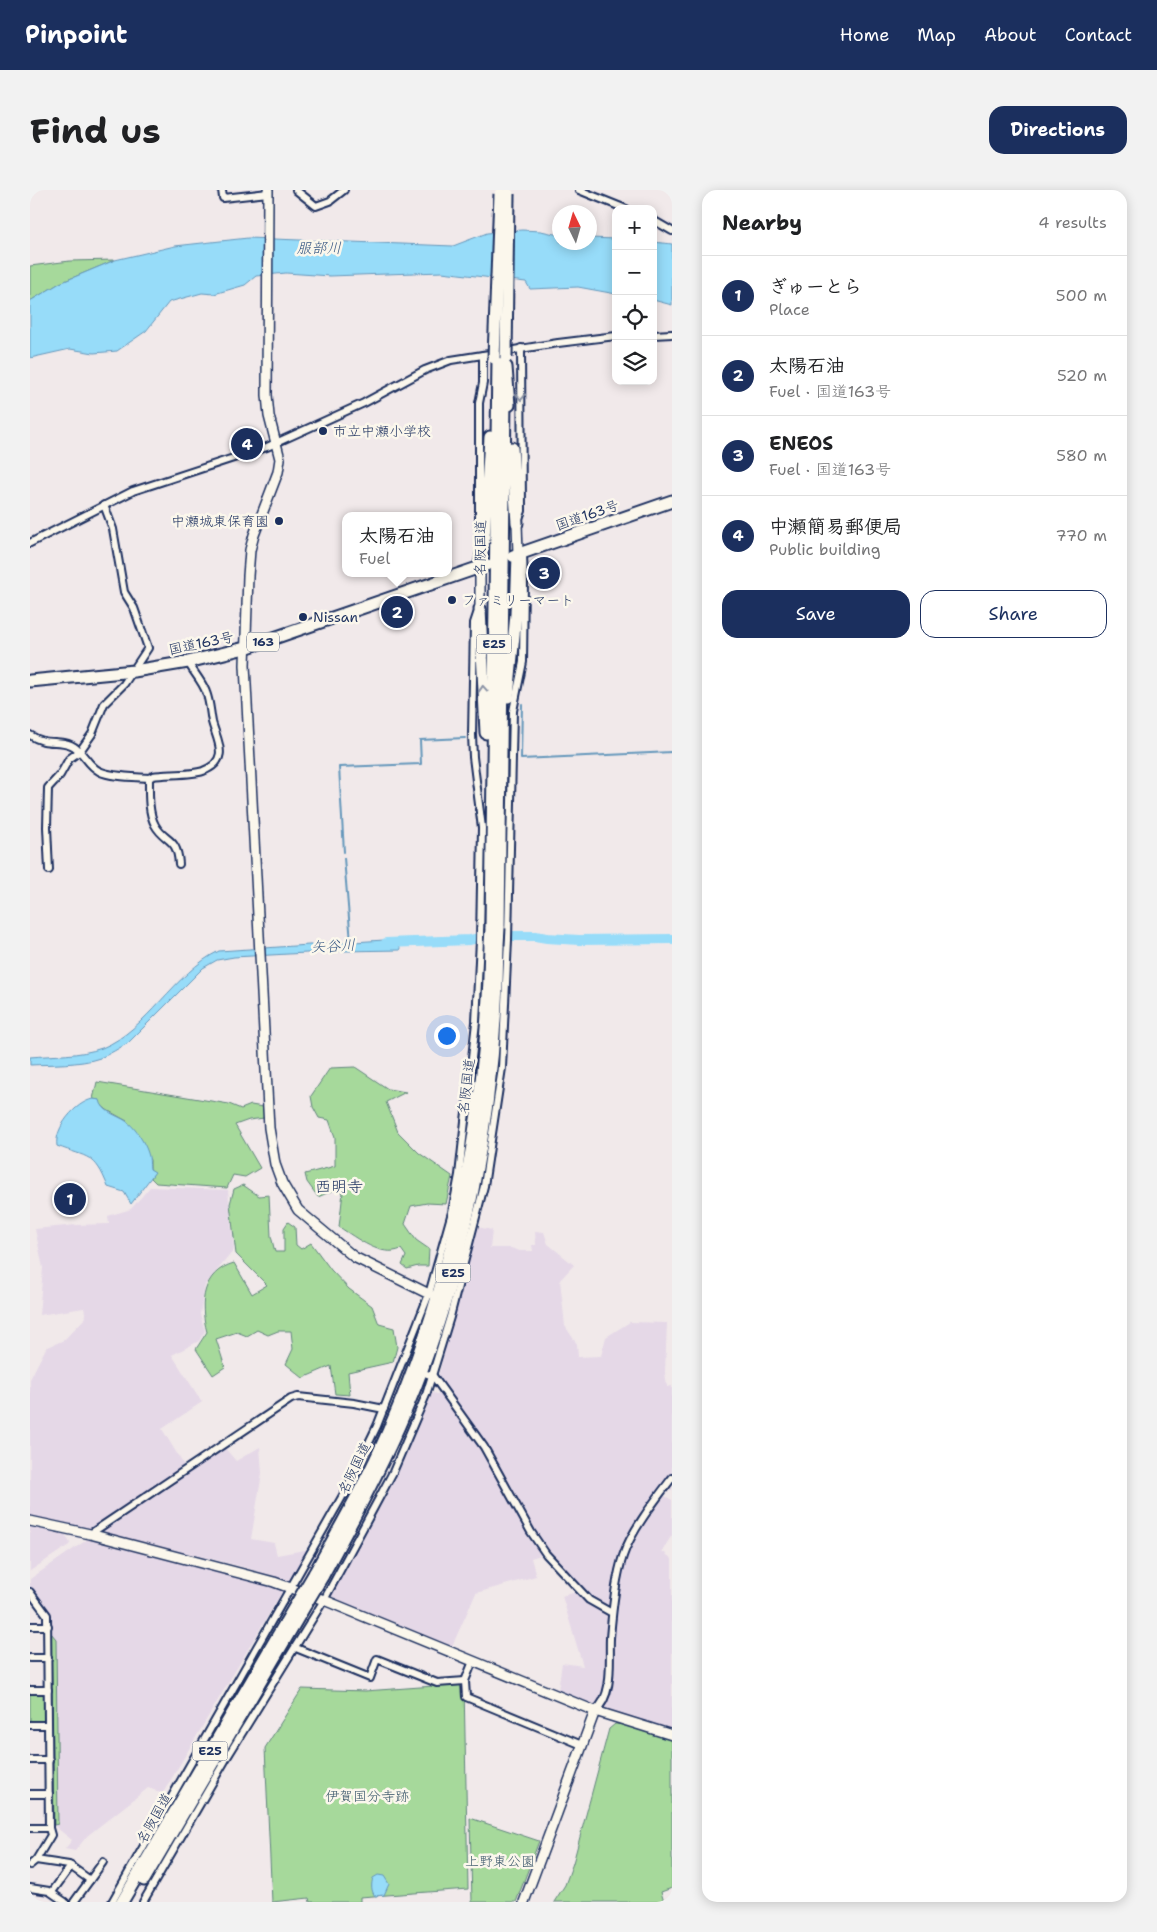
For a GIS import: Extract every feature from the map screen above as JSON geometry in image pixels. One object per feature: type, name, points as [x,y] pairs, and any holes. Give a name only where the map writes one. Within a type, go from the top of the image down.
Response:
[{"type":"highway","name":"名阪国道","points":[[496,937],[492,808],[497,359],[504,192]]},
{"type":"highway","name":"名阪国道","points":[[122,1902],[370,1488],[400,1424],[436,1329],[456,1262],[478,1164],[488,1101],[494,1041],[500,830],[497,359]]},
{"type":"highway","points":[[497,359],[517,523]]},
{"type":"highway","points":[[483,566],[497,359]]},
{"type":"highway","name":"国道163号","points":[[518,554],[672,501]]},
{"type":"highway","points":[[500,830],[505,733],[518,582],[518,554]]},
{"type":"highway","name":"国道163号","points":[[452,577],[483,566]]},
{"type":"highway","name":"国道163号","points":[[30,681],[134,671],[188,662],[245,648],[451,577]]},
{"type":"highway","points":[[480,609],[482,676],[492,808]]},
{"type":"highway","name":"名阪国道","points":[[131,1902],[302,1602]]},
{"type":"street","points":[[222,190],[223,198],[268,192],[268,405],[280,459],[278,472],[250,550],[245,648],[269,1128],[282,1183],[298,1210],[354,1258],[429,1294]]},
{"type":"street","points":[[296,190],[316,206],[330,201],[344,190]]},
{"type":"street","points":[[578,190],[616,205]]},
{"type":"street","points":[[657,222],[672,231]]},
{"type":"street","points":[[657,335],[672,334]]},
{"type":"street","points":[[30,543],[133,490],[228,461],[276,443],[364,403],[425,370],[451,360],[497,359],[521,348],[612,337]]},
{"type":"street","points":[[112,1902],[346,1490],[405,1366],[429,1294],[452,1212],[464,1140],[476,1022],[496,937],[513,711],[523,662],[524,582],[518,554],[517,523],[522,511],[521,348]]},
{"type":"street","points":[[50,870],[47,827],[48,788],[60,776],[69,759],[80,752],[92,734],[104,704],[119,690],[134,671],[148,648],[134,608],[124,592],[113,529],[104,505]]},
{"type":"street","points":[[143,1902],[226,1759],[324,1600],[393,1472],[450,1317],[484,1186],[502,1068],[496,937],[473,757],[477,711],[472,680],[474,623],[480,609],[483,566]]},
{"type":"street","points":[[30,735],[47,742],[67,744],[80,752],[98,771],[106,773],[149,778],[203,771],[217,761],[221,747],[213,725],[206,690],[188,662]]},
{"type":"street","points":[[149,778],[150,805],[155,824],[172,841],[178,851],[179,864]]},
{"type":"street","points":[[430,1375],[484,1447],[531,1532],[546,1554],[589,1600],[612,1613]]},
{"type":"street","points":[[90,1534],[291,1399],[298,1397],[354,1403],[384,1409]]},
{"type":"street","points":[[524,1902],[595,1711],[601,1706],[608,1685],[612,1613],[623,1556],[631,1539],[672,1478]]},
{"type":"street","points":[[30,1521],[90,1534],[274,1582],[324,1600],[595,1711],[672,1735]]},
{"type":"street","points":[[30,1592],[47,1615],[48,1626],[49,1828],[51,1835],[33,1862],[71,1866],[90,1880]]},
{"type":"street","points":[[30,1626],[48,1626]]},
{"type":"street","points":[[296,1648],[370,1678],[377,1659],[437,1683],[465,1681]]},
{"type":"street","points":[[30,1658],[48,1658]]},
{"type":"street","points":[[473,1661],[465,1681],[466,1697],[582,1745]]},
{"type":"street","points":[[30,1690],[48,1690]]},
{"type":"street","points":[[30,1725],[48,1724]]},
{"type":"street","points":[[30,1760],[49,1760]]},
{"type":"street","points":[[30,1794],[49,1794]]},
{"type":"street","points":[[30,1828],[49,1828]]},
{"type":"street","points":[[74,1902],[103,1862]]},
{"type":"street","points":[[52,1892],[71,1866]]},
{"type":"street","points":[[30,1888],[52,1892],[65,1902]]},
{"type":"shaded area","points":[[150,1187],[228,1190],[234,1250],[205,1285],[200,1314],[205,1331],[199,1341],[172,1355],[202,1402],[162,1429],[185,1467],[93,1529],[30,1516],[30,1379],[46,1348],[64,1340],[86,1317],[84,1308],[39,1315],[43,1268],[35,1229],[109,1224],[108,1216],[131,1209]]},
{"type":"shaded area","points":[[477,1227],[492,1230],[490,1248],[511,1248],[520,1251],[533,1251],[532,1245],[536,1245],[535,1231],[544,1232],[548,1244],[574,1265],[560,1280],[565,1326],[577,1344],[578,1357],[601,1356],[606,1337],[630,1322],[667,1323],[665,1372],[667,1387],[672,1386],[672,1491],[667,1489],[663,1495],[672,1500],[672,1535],[662,1551],[672,1559],[672,1730],[604,1708],[612,1680],[615,1614],[591,1599],[533,1533],[487,1446],[438,1377]]},
{"type":"shaded area","points":[[433,1393],[442,1395],[484,1452],[544,1554],[531,1558],[536,1576],[476,1593],[452,1646],[331,1595],[390,1484],[429,1396]]},
{"type":"shaded area","points":[[224,1447],[236,1461],[260,1447],[262,1473],[251,1539],[274,1543],[277,1555],[310,1549],[291,1581],[147,1543],[98,1533],[98,1532]]},
{"type":"shaded area","points":[[30,1527],[65,1534],[70,1543],[30,1571]]},
{"type":"shaded area","points":[[88,1539],[283,1590],[163,1793],[148,1788],[87,1836],[75,1851],[65,1849],[72,1840],[52,1824],[49,1614],[30,1589],[30,1579]]},
{"type":"shaded area","points":[[577,1592],[589,1604],[606,1613],[609,1620],[605,1687],[597,1705],[558,1690],[562,1663],[583,1666],[562,1596]]},
{"type":"green space","points":[[115,260],[60,283],[30,301],[30,266],[70,261]]},
{"type":"green space","points":[[355,1067],[388,1089],[406,1092],[386,1102],[398,1132],[419,1153],[452,1176],[446,1204],[427,1203],[411,1206],[405,1224],[416,1240],[429,1249],[428,1266],[407,1269],[402,1265],[406,1256],[401,1249],[385,1251],[377,1249],[339,1227],[343,1192],[334,1190],[318,1197],[307,1182],[305,1174],[335,1166],[335,1137],[329,1120],[319,1118],[313,1107],[311,1096],[330,1068]]},
{"type":"green space","points":[[97,1082],[229,1104],[241,1109],[251,1105],[263,1107],[264,1118],[249,1120],[235,1125],[260,1168],[245,1177],[233,1175],[227,1188],[156,1183],[151,1178],[154,1172],[150,1169],[150,1160],[127,1121],[107,1110],[100,1104],[99,1100],[93,1099]]},
{"type":"green space","points":[[243,1185],[259,1196],[269,1195],[271,1236],[275,1252],[284,1252],[284,1228],[288,1222],[295,1227],[296,1245],[301,1249],[311,1243],[331,1270],[349,1289],[372,1306],[379,1324],[394,1328],[397,1347],[393,1362],[348,1372],[350,1395],[335,1394],[331,1366],[303,1378],[286,1364],[293,1349],[291,1331],[278,1331],[268,1335],[257,1330],[247,1336],[237,1332],[216,1339],[225,1367],[213,1375],[196,1349],[207,1332],[203,1310],[205,1290],[215,1274],[223,1267],[234,1263],[252,1294],[267,1285],[236,1254],[230,1204],[234,1189]]},
{"type":"green space","points":[[51,1633],[56,1639],[58,1824],[54,1825]]},
{"type":"green space","name":"伊賀国分寺跡","points":[[464,1685],[468,1889],[360,1897],[360,1902],[310,1902],[309,1898],[272,1902],[265,1748],[302,1689],[365,1691]]},
{"type":"green space","points":[[30,1693],[44,1693],[46,1695],[45,1723],[30,1723]]},
{"type":"green space","points":[[615,1724],[626,1725],[672,1740],[672,1888],[661,1892],[664,1902],[554,1902],[565,1885],[573,1863],[609,1729]]},
{"type":"green space","name":"上野東公園","points":[[470,1818],[539,1841],[516,1902],[472,1902]]},
{"type":"water","name":"服部川","points":[[522,230],[552,233],[552,250],[597,250],[597,238],[612,239],[612,293],[578,287],[530,289],[526,282],[442,272],[330,276],[286,273],[256,276],[245,285],[214,294],[202,293],[169,302],[146,331],[117,351],[94,353],[70,349],[30,358],[30,301],[60,283],[115,260],[175,246],[248,238],[453,246],[487,233]]},
{"type":"water","points":[[657,242],[672,244],[672,305],[657,301]]},
{"type":"water","points":[[399,939],[400,950],[343,951],[234,957],[217,960],[203,968],[128,1043],[114,1051],[100,1058],[84,1062],[30,1065],[30,1057],[94,1051],[118,1040],[147,1015],[188,972],[203,960],[219,951]]},
{"type":"water","points":[[93,1099],[100,1100],[104,1108],[133,1127],[147,1149],[150,1169],[155,1172],[131,1204],[124,1192],[108,1187],[99,1168],[89,1158],[57,1146],[59,1131],[67,1117],[80,1105]]},
{"type":"water","points":[[378,1875],[384,1876],[389,1884],[384,1895],[375,1896],[372,1890],[372,1883],[373,1878]]},
{"type":"waterway","points":[[522,704],[521,759],[672,752]]},
{"type":"waterway","points":[[344,852],[339,767],[421,764],[420,740],[465,738]]},
{"type":"waterway","points":[[344,858],[351,942]]},
{"type":"waterway","name":"矢谷川","points":[[386,943],[470,940],[486,936],[535,936],[579,940],[672,939]]},
{"type":"place","name":"市立中瀬小学校","points":[[323,431]]},
{"type":"place","name":"中瀬簡易郵便局","points":[[247,444]]},
{"type":"place","name":"中瀬城東保育園","points":[[279,521]]},
{"type":"place","name":"ENEOS","points":[[544,573]]},
{"type":"place","name":"ファミリーマート","points":[[452,600]]},
{"type":"place","name":"太陽石油","points":[[397,612]]},
{"type":"place","name":"Nissan","points":[[303,617]]},
{"type":"place","name":"ぎゅーとら","points":[[70,1199]]},
{"type":"district","name":"西明寺","points":[[339,1186]]}]
